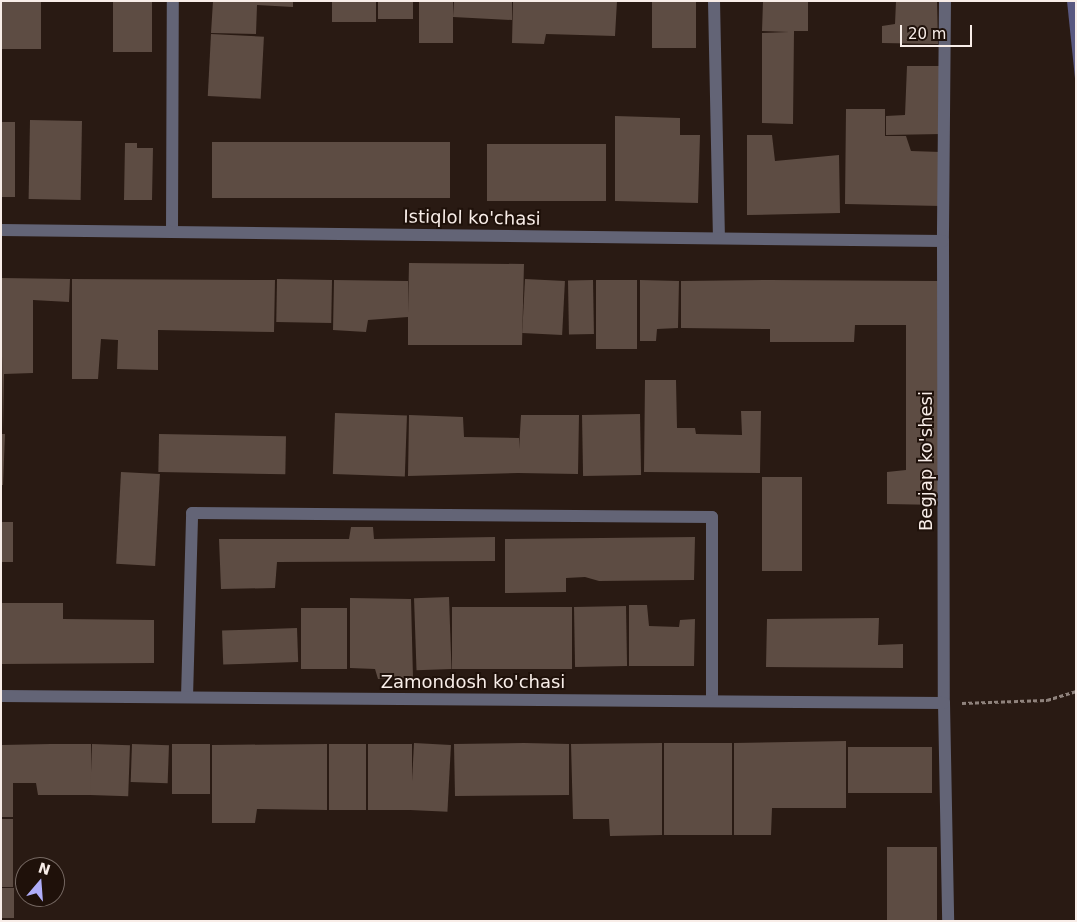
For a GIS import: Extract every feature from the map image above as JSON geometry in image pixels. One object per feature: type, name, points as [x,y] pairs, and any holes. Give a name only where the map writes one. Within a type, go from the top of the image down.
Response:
[{"type":"street","points":[[172,232],[173,1]]},
{"type":"street","points":[[714,1],[719,238]]},
{"type":"street","name":"Begjap ko'shesi","points":[[945,1],[943,241],[944,703],[948,921]]},
{"type":"street","name":"Istiqlol ko'chasi","points":[[1,230],[943,241]]},
{"type":"street","points":[[186,698],[192,513],[692,516],[712,517],[712,702]]},
{"type":"street","name":"Zamondosh ko'chasi","points":[[1,696],[944,703]]},
{"type":"path","points":[[944,703],[1047,700],[1076,691]]},
{"type":"water","points":[[1067,1],[1076,1],[1076,88]]},
{"type":"building","points":[[1,1],[41,1],[41,49],[1,49]]},
{"type":"building","points":[[113,1],[152,1],[152,52],[113,52]]},
{"type":"building","points":[[213,1],[293,1],[293,7],[257,5],[256,34],[211,33]]},
{"type":"building","points":[[332,1],[376,1],[376,22],[332,22]]},
{"type":"building","points":[[378,1],[413,1],[413,19],[378,19]]},
{"type":"building","points":[[419,1],[453,1],[453,43],[419,43]]},
{"type":"building","points":[[454,1],[512,1],[512,20],[453,17]]},
{"type":"building","points":[[513,1],[617,1],[615,36],[546,34],[544,44],[512,43]]},
{"type":"building","points":[[652,1],[696,1],[696,48],[652,48]]},
{"type":"building","points":[[763,1],[808,1],[808,31],[794,31],[793,124],[762,123],[762,33],[789,32],[762,31]]},
{"type":"building","points":[[896,1],[937,1],[938,44],[882,43],[882,26],[895,24]]},
{"type":"building","points":[[211,34],[264,37],[261,99],[208,96]]},
{"type":"building","points":[[907,66],[943,66],[942,134],[886,135],[886,116],[905,115]]},
{"type":"building","points":[[846,109],[885,109],[885,136],[906,136],[911,151],[941,152],[941,206],[845,204]]},
{"type":"building","points":[[615,116],[680,118],[680,135],[700,135],[698,203],[615,201]]},
{"type":"building","points":[[30,120],[82,121],[81,200],[29,199]]},
{"type":"building","points":[[1,122],[15,122],[15,197],[1,197]]},
{"type":"building","points":[[747,135],[772,135],[775,161],[839,155],[840,213],[747,215]]},
{"type":"building","points":[[212,142],[450,142],[450,198],[212,198]]},
{"type":"building","points":[[125,143],[137,143],[137,148],[153,148],[152,200],[124,200]]},
{"type":"building","points":[[487,144],[606,144],[606,201],[487,201]]},
{"type":"building","points":[[409,263],[524,264],[522,345],[408,345],[408,317],[368,320],[366,332],[333,330],[334,280],[408,281],[408,313]]},
{"type":"building","points":[[1,278],[70,279],[69,302],[33,300],[33,373],[4,374],[3,431]]},
{"type":"building","points":[[72,279],[275,280],[274,332],[158,330],[158,370],[117,369],[118,340],[101,339],[98,379],[72,379]]},
{"type":"building","points":[[277,279],[332,280],[331,323],[276,322]]},
{"type":"building","points":[[525,279],[565,281],[562,335],[522,333]]},
{"type":"building","points":[[568,280],[593,280],[594,334],[569,334]]},
{"type":"building","points":[[596,280],[637,280],[637,349],[596,349]]},
{"type":"building","points":[[640,280],[679,281],[678,328],[657,329],[656,341],[640,341]]},
{"type":"building","points":[[681,281],[939,281],[941,505],[887,504],[887,472],[906,470],[906,325],[855,325],[854,342],[770,342],[770,329],[681,328]]},
{"type":"building","points":[[645,380],[676,380],[677,428],[695,428],[696,434],[742,435],[741,411],[761,411],[760,473],[644,472]]},
{"type":"building","points":[[335,413],[407,416],[405,476],[333,474]]},
{"type":"building","points":[[640,414],[641,475],[583,476],[582,415]]},
{"type":"building","points":[[409,415],[463,417],[464,437],[519,438],[519,449],[521,415],[579,415],[578,474],[518,473],[408,476]]},
{"type":"building","points":[[1,434],[5,434],[3,485],[1,485]]},
{"type":"building","points":[[159,434],[286,436],[285,474],[158,472]]},
{"type":"building","points":[[121,472],[160,474],[155,566],[116,564]]},
{"type":"building","points":[[762,477],[802,477],[802,571],[762,571]]},
{"type":"building","points":[[1,522],[13,522],[13,562],[1,562]]},
{"type":"building","points":[[351,527],[373,527],[374,539],[495,537],[495,561],[277,562],[275,588],[221,589],[219,539],[349,539]]},
{"type":"building","points":[[695,537],[694,580],[599,581],[585,577],[566,578],[566,592],[505,593],[505,539]]},
{"type":"building","points":[[449,597],[452,669],[417,670],[414,598]]},
{"type":"building","points":[[350,598],[411,599],[413,678],[378,679],[375,669],[350,668]]},
{"type":"building","points":[[1,603],[63,603],[63,619],[154,620],[154,663],[1,664]]},
{"type":"building","points":[[629,605],[647,605],[649,626],[679,627],[680,620],[695,619],[694,666],[629,666]]},
{"type":"building","points":[[626,606],[627,666],[575,667],[574,607]]},
{"type":"building","points":[[452,607],[572,607],[572,669],[452,669]]},
{"type":"building","points":[[301,608],[347,608],[347,669],[301,669]]},
{"type":"building","points":[[879,618],[878,645],[903,644],[903,668],[766,667],[767,619]]},
{"type":"building","points":[[297,628],[298,662],[223,665],[222,631]]},
{"type":"building","points":[[846,741],[846,808],[772,808],[771,835],[734,835],[734,743]]},
{"type":"building","points":[[414,743],[451,745],[447,812],[410,810]]},
{"type":"building","points":[[662,743],[662,835],[610,836],[609,819],[573,819],[571,744]]},
{"type":"building","points":[[664,743],[732,743],[732,835],[664,835]]},
{"type":"building","points":[[91,744],[91,795],[38,795],[36,783],[13,783],[13,817],[1,817],[1,745]]},
{"type":"building","points":[[92,744],[130,745],[128,796],[90,795]]},
{"type":"building","points":[[132,744],[169,745],[168,783],[131,782]]},
{"type":"building","points":[[172,744],[210,744],[210,794],[172,794]]},
{"type":"building","points":[[327,744],[327,810],[257,809],[255,823],[212,823],[212,745]]},
{"type":"building","points":[[329,744],[366,744],[366,810],[329,810]]},
{"type":"building","points":[[368,744],[412,744],[412,810],[368,810]]},
{"type":"building","points":[[454,744],[569,744],[569,795],[455,796]]},
{"type":"building","points":[[848,747],[932,747],[932,793],[848,793]]},
{"type":"building","points":[[1,819],[13,819],[13,887],[1,887]]},
{"type":"building","points":[[887,847],[937,847],[937,921],[887,921]]},
{"type":"building","points":[[1,888],[14,888],[14,918],[1,918]]}]
